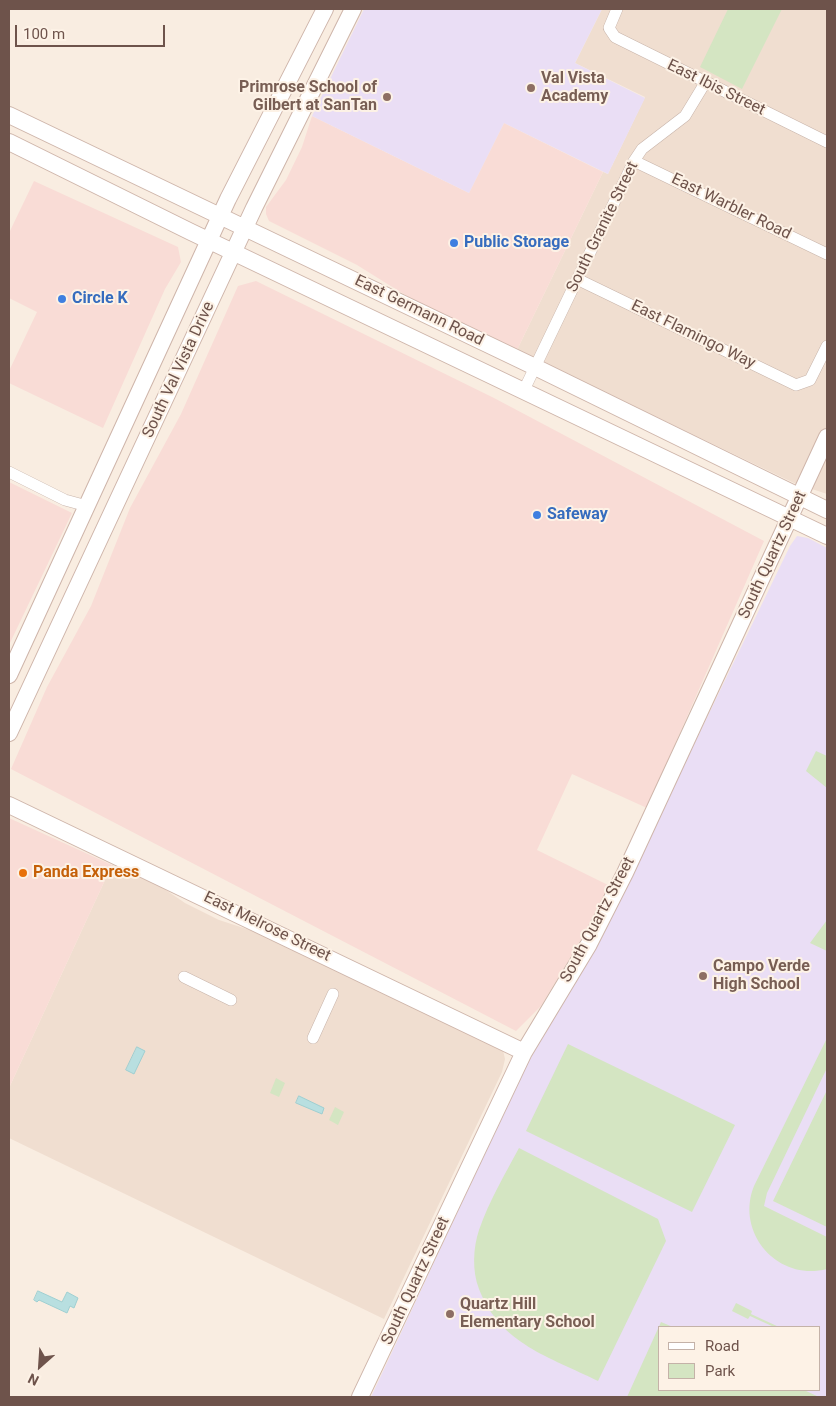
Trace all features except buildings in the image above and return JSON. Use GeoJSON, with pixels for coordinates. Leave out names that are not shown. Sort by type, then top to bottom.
{"type":"FeatureCollection","features":[{"type":"Feature","properties":{"kind":"main road","name":"South Val Vista Drive"},"geometry":{"type":"LineString","coordinates":[[9,675],[220,216],[325,9]]}},
{"type":"Feature","properties":{"kind":"main road"},"geometry":{"type":"LineString","coordinates":[[334,9],[352,12]]}},
{"type":"Feature","properties":{"kind":"main road","name":"South Val Vista Drive"},"geometry":{"type":"LineString","coordinates":[[9,733],[245,228],[352,12]]}},
{"type":"Feature","properties":{"kind":"main road","name":"East Germann Road"},"geometry":{"type":"LineString","coordinates":[[9,115],[535,367],[827,510]]}},
{"type":"Feature","properties":{"kind":"main road","name":"East Germann Road"},"geometry":{"type":"LineString","coordinates":[[9,142],[790,520],[827,536]]}},
{"type":"Feature","properties":{"kind":"main road","name":"South Quartz Street"},"geometry":{"type":"LineString","coordinates":[[360,1397],[524,1052],[604,915],[790,520],[827,437]]}},
{"type":"Feature","properties":{"kind":"main road"},"geometry":{"type":"LineString","coordinates":[[87,506],[110,517]]}},
{"type":"Feature","properties":{"kind":"main road","name":"East Melrose Street"},"geometry":{"type":"LineString","coordinates":[[9,804],[524,1052]]}},
{"type":"Feature","properties":{"kind":"street","name":"East Ibis Street"},"geometry":{"type":"LineString","coordinates":[[617,9],[609,28],[615,37],[827,142]]}},
{"type":"Feature","properties":{"kind":"street","name":"South Granite Street"},"geometry":{"type":"LineString","coordinates":[[524,390],[634,161],[642,149],[685,116],[705,83]]}},
{"type":"Feature","properties":{"kind":"street","name":"East Warbler Road"},"geometry":{"type":"LineString","coordinates":[[634,161],[827,254]]}},
{"type":"Feature","properties":{"kind":"street","name":"East Flamingo Way"},"geometry":{"type":"LineString","coordinates":[[577,279],[796,385],[810,380],[827,346]]}},
{"type":"Feature","properties":{"kind":"street"},"geometry":{"type":"LineString","coordinates":[[9,472],[65,500],[87,506]]}},
{"type":"Feature","properties":{"kind":"street"},"geometry":{"type":"LineString","coordinates":[[184,977],[231,1000]]}},
{"type":"Feature","properties":{"kind":"street"},"geometry":{"type":"LineString","coordinates":[[313,1038],[333,994]]}},
{"type":"Feature","properties":{"kind":"shaded area","name":"Val Vista Academy"},"geometry":{"type":"Polygon","coordinates":[[[364,9],[602,9],[575,63],[645,98],[608,174],[504,123],[469,193],[312,116],[364,9]]]}},
{"type":"Feature","properties":{"kind":"shaded area"},"geometry":{"type":"Polygon","coordinates":[[[602,9],[827,9],[827,494],[794,483],[517,350],[603,172],[608,174],[645,97],[575,63],[602,9]]]}},
{"type":"Feature","properties":{"kind":"shaded area"},"geometry":{"type":"Polygon","coordinates":[[[312,116],[469,193],[504,123],[603,172],[517,350],[418,303],[357,265],[269,221],[266,207],[286,180],[302,147],[312,116]]]}},
{"type":"Feature","properties":{"kind":"shaded area"},"geometry":{"type":"Polygon","coordinates":[[[34,181],[178,247],[181,262],[165,289],[103,428],[9,383],[9,371],[37,312],[9,298],[9,233],[34,181]]]}},
{"type":"Feature","properties":{"kind":"shaded area"},"geometry":{"type":"Polygon","coordinates":[[[256,281],[494,398],[764,541],[647,808],[572,774],[537,850],[610,886],[597,913],[541,1006],[516,1031],[11,769],[47,687],[91,606],[130,508],[181,414],[238,286],[256,281]]]}},
{"type":"Feature","properties":{"kind":"shaded area"},"geometry":{"type":"Polygon","coordinates":[[[9,482],[72,513],[9,645],[9,482]]]}},
{"type":"Feature","properties":{"kind":"shaded area","name":"Campo Verde High School"},"geometry":{"type":"Polygon","coordinates":[[[797,536],[808,538],[827,548],[827,1397],[371,1397],[524,1070],[566,995],[591,957],[790,546],[797,536]]]}},
{"type":"Feature","properties":{"kind":"shaded area"},"geometry":{"type":"Polygon","coordinates":[[[9,818],[112,865],[9,1088],[9,818]]]}},
{"type":"Feature","properties":{"kind":"shaded area"},"geometry":{"type":"Polygon","coordinates":[[[112,865],[160,886],[185,903],[219,920],[253,931],[503,1050],[505,1059],[502,1072],[384,1319],[9,1138],[9,1088],[112,865]]]}},
{"type":"Feature","properties":{"kind":"green space"},"geometry":{"type":"Polygon","coordinates":[[[728,9],[782,9],[742,89],[700,67],[728,9]]]}},
{"type":"Feature","properties":{"kind":"green space"},"geometry":{"type":"Polygon","coordinates":[[[816,751],[827,756],[827,788],[806,771],[816,751]]]}},
{"type":"Feature","properties":{"kind":"green space"},"geometry":{"type":"Polygon","coordinates":[[[827,920],[827,951],[810,943],[827,920]]]}},
{"type":"Feature","properties":{"kind":"green space"},"geometry":{"type":"Polygon","coordinates":[[[827,1038],[827,1068],[767,1193],[764,1206],[827,1237],[827,1269],[809,1271],[792,1268],[777,1261],[765,1250],[756,1236],[751,1221],[750,1204],[754,1186],[827,1038]]]}},
{"type":"Feature","properties":{"kind":"green space"},"geometry":{"type":"Polygon","coordinates":[[[568,1044],[735,1125],[692,1212],[526,1131],[568,1044]]]}},
{"type":"Feature","properties":{"kind":"green space"},"geometry":{"type":"Polygon","coordinates":[[[276,1078],[285,1083],[279,1097],[270,1093],[276,1078]]]}},
{"type":"Feature","properties":{"kind":"green space"},"geometry":{"type":"Polygon","coordinates":[[[827,1090],[827,1227],[773,1201],[827,1090]]]}},
{"type":"Feature","properties":{"kind":"green space"},"geometry":{"type":"Polygon","coordinates":[[[335,1107],[344,1112],[338,1125],[329,1120],[335,1107]]]}},
{"type":"Feature","properties":{"kind":"green space"},"geometry":{"type":"Polygon","coordinates":[[[519,1148],[658,1219],[666,1241],[598,1381],[528,1347],[513,1336],[488,1308],[479,1289],[474,1267],[477,1237],[492,1198],[519,1148]]]}},
{"type":"Feature","properties":{"kind":"green space"},"geometry":{"type":"Polygon","coordinates":[[[736,1303],[752,1311],[751,1314],[777,1326],[772,1326],[750,1316],[748,1319],[732,1311],[736,1303]]]}},
{"type":"Feature","properties":{"kind":"green space"},"geometry":{"type":"Polygon","coordinates":[[[661,1322],[671,1326],[659,1326],[661,1322]]]}},
{"type":"Feature","properties":{"kind":"green space"},"geometry":{"type":"Polygon","coordinates":[[[658,1329],[658,1391],[806,1391],[819,1397],[627,1397],[658,1329]]]}},
{"type":"Feature","properties":{"kind":"water"},"geometry":{"type":"Polygon","coordinates":[[[137,1047],[145,1051],[134,1074],[126,1070],[137,1047]]]}},
{"type":"Feature","properties":{"kind":"water"},"geometry":{"type":"Polygon","coordinates":[[[299,1096],[324,1108],[322,1114],[296,1103],[299,1096]]]}},
{"type":"Feature","properties":{"kind":"water"},"geometry":{"type":"Polygon","coordinates":[[[38,1291],[62,1302],[67,1292],[78,1298],[74,1308],[70,1306],[67,1313],[39,1300],[37,1302],[34,1300],[38,1291]]]}},
{"type":"Feature","properties":{"kind":"place","name":"Val Vista Academy"},"geometry":{"type":"Point","coordinates":[531,88]}},
{"type":"Feature","properties":{"kind":"place","name":"Primrose School of Gilbert at SanTan"},"geometry":{"type":"Point","coordinates":[387,97]}},
{"type":"Feature","properties":{"kind":"place","name":"Public Storage"},"geometry":{"type":"Point","coordinates":[454,243]}},
{"type":"Feature","properties":{"kind":"place","name":"Circle K"},"geometry":{"type":"Point","coordinates":[62,299]}},
{"type":"Feature","properties":{"kind":"place","name":"Safeway"},"geometry":{"type":"Point","coordinates":[537,515]}},
{"type":"Feature","properties":{"kind":"place","name":"Panda Express"},"geometry":{"type":"Point","coordinates":[23,873]}},
{"type":"Feature","properties":{"kind":"place","name":"Campo Verde High School"},"geometry":{"type":"Point","coordinates":[703,976]}},
{"type":"Feature","properties":{"kind":"place","name":"Quartz Hill Elementary School"},"geometry":{"type":"Point","coordinates":[450,1314]}}]}
